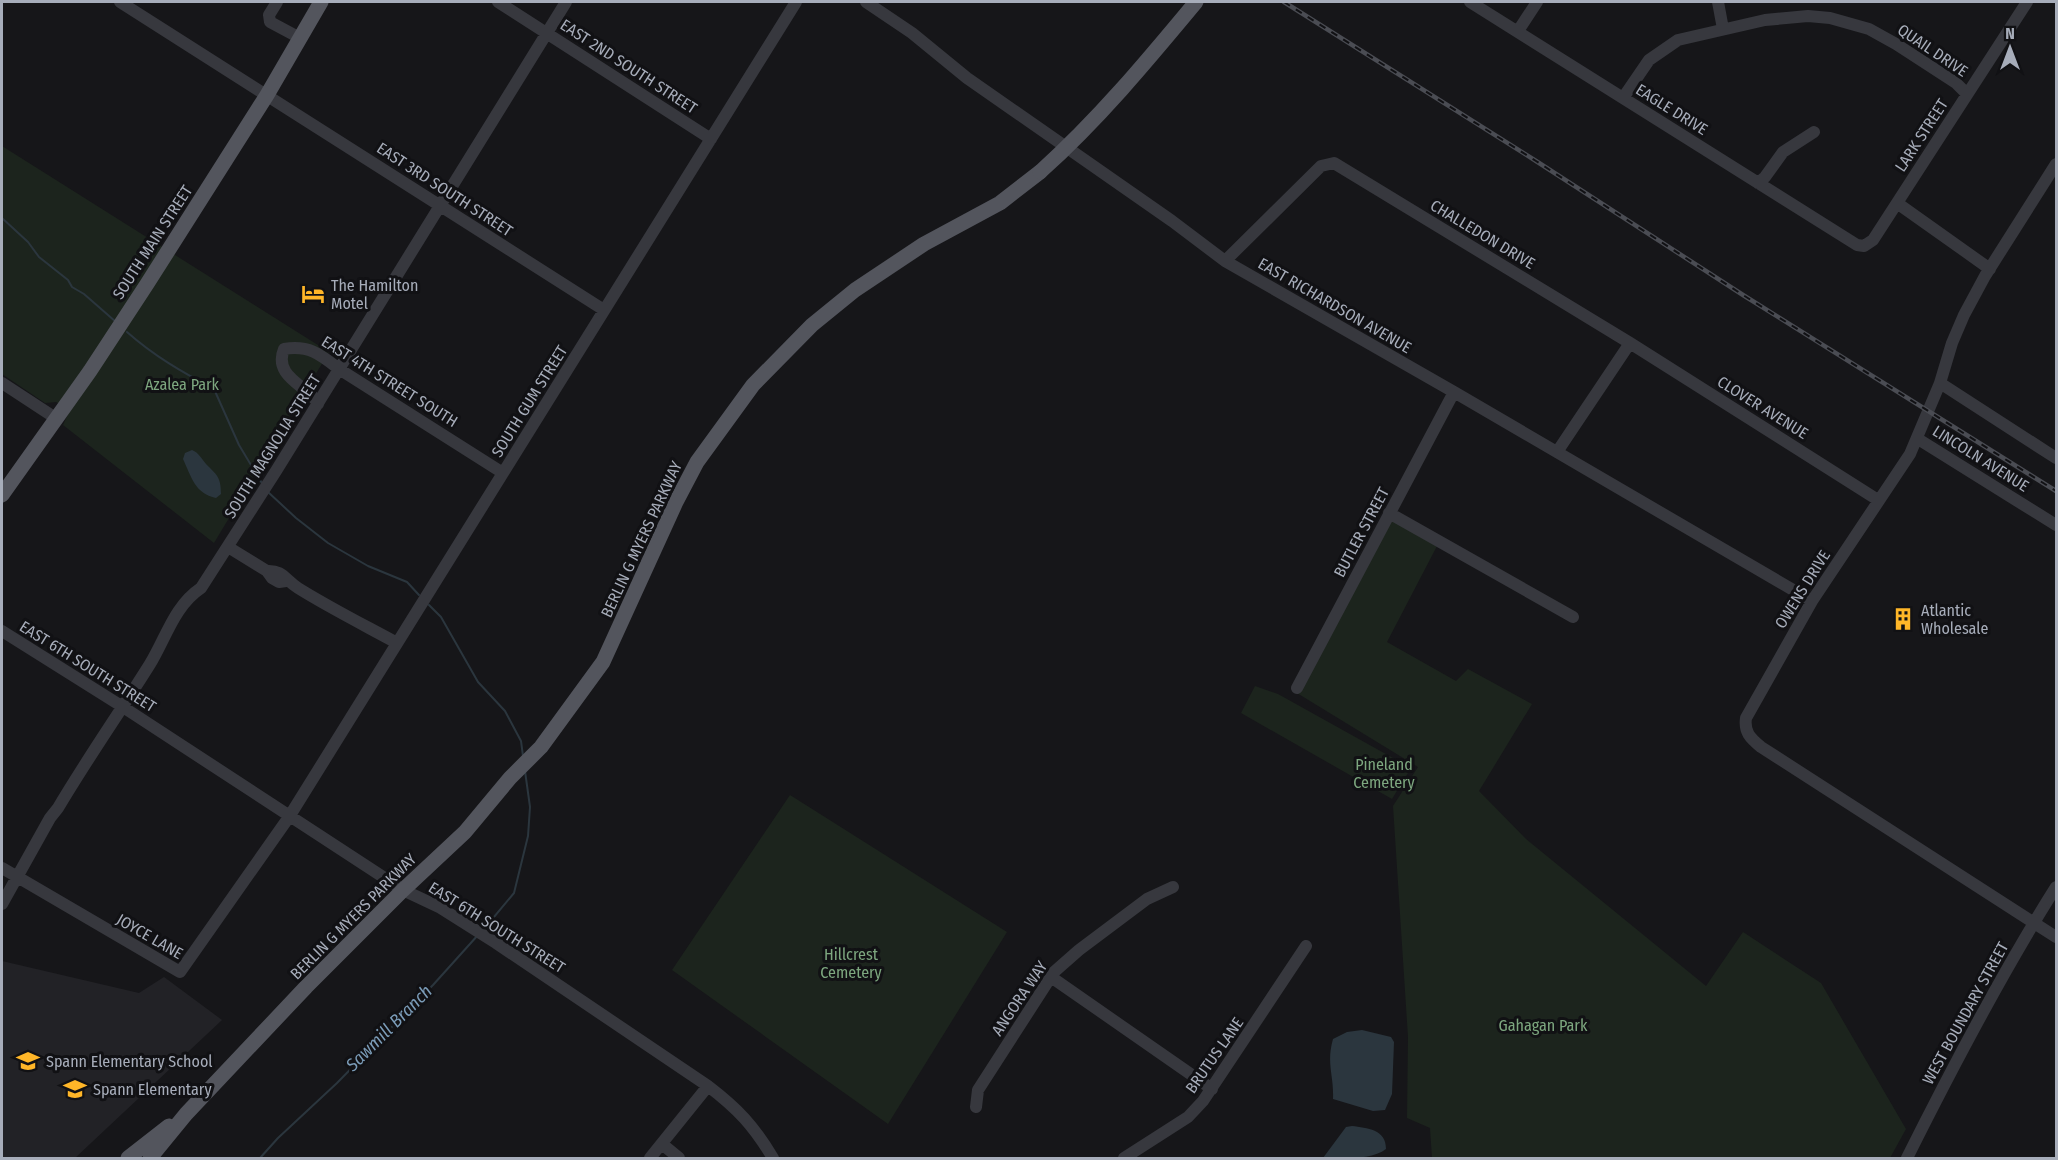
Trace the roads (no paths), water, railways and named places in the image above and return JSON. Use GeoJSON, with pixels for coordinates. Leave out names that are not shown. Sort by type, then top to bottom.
{"type":"FeatureCollection","features":[{"type":"Feature","properties":{"kind":"main road","name":"SOUTH MAIN STREET"},"geometry":{"type":"LineString","coordinates":[[2,495],[57,419],[147,284],[267,95],[321,2]]}},
{"type":"Feature","properties":{"kind":"main road","name":"BERLIN G MYERS PARKWAY"},"geometry":{"type":"LineString","coordinates":[[150,1158],[186,1114],[306,987],[465,832],[510,778],[541,747],[603,662],[675,502],[697,462],[753,385],[812,325],[855,290],[924,244],[1000,203],[1040,172],[1076,140],[1111,102],[1196,2]]}},
{"type":"Feature","properties":{"kind":"main road","name":"BERLIN G MYERS PARKWAY"},"geometry":{"type":"LineString","coordinates":[[128,1158],[186,1114]]}},
{"type":"Feature","properties":{"kind":"street","name":"EAST 3RD SOUTH STREET"},"geometry":{"type":"LineString","coordinates":[[120,2],[604,310]]}},
{"type":"Feature","properties":{"kind":"street"},"geometry":{"type":"LineString","coordinates":[[277,2],[269,15],[270,22],[300,38]]}},
{"type":"Feature","properties":{"kind":"street","name":"EAST 2ND SOUTH STREET"},"geometry":{"type":"LineString","coordinates":[[498,2],[711,139]]}},
{"type":"Feature","properties":{"kind":"street","name":"SOUTH MAGNOLIA STREET"},"geometry":{"type":"LineString","coordinates":[[2,904],[15,877],[50,818],[153,660],[175,617],[190,596],[201,588],[228,547],[566,2]]}},
{"type":"Feature","properties":{"kind":"street","name":"SOUTH GUM STREET"},"geometry":{"type":"LineString","coordinates":[[289,817],[796,2]]}},
{"type":"Feature","properties":{"kind":"street","name":"EAST RICHARDSON AVENUE"},"geometry":{"type":"LineString","coordinates":[[867,2],[912,33],[967,78],[1172,221],[1225,261],[1812,601]]}},
{"type":"Feature","properties":{"kind":"street","name":"EAGLE DRIVE"},"geometry":{"type":"LineString","coordinates":[[1470,2],[1857,244]]}},
{"type":"Feature","properties":{"kind":"street"},"geometry":{"type":"LineString","coordinates":[[1518,31],[1537,2]]}},
{"type":"Feature","properties":{"kind":"street"},"geometry":{"type":"LineString","coordinates":[[1718,2],[1723,30]]}},
{"type":"Feature","properties":{"kind":"street","name":"LARK STREET"},"geometry":{"type":"LineString","coordinates":[[1857,244],[1864,246],[1874,240],[2026,2]]}},
{"type":"Feature","properties":{"kind":"street","name":"QUAIL DRIVE"},"geometry":{"type":"LineString","coordinates":[[1623,98],[1643,67],[1657,53],[1688,36],[1787,17],[1808,16],[1860,25],[1896,44],[1956,83],[1967,94]]}},
{"type":"Feature","properties":{"kind":"street"},"geometry":{"type":"LineString","coordinates":[[1758,183],[1766,177],[1783,152],[1814,132]]}},
{"type":"Feature","properties":{"kind":"street","name":"CHALLEDON DRIVE"},"geometry":{"type":"LineString","coordinates":[[1225,261],[1320,165],[1334,163],[1630,343]]}},
{"type":"Feature","properties":{"kind":"street","name":"OWENS DRIVE"},"geometry":{"type":"LineString","coordinates":[[2056,164],[1964,315],[1952,343],[1940,383],[1911,454],[1812,601],[1746,718],[1745,729],[1750,738],[1761,747],[2056,936]]}},
{"type":"Feature","properties":{"kind":"street"},"geometry":{"type":"LineString","coordinates":[[1897,203],[1990,269]]}},
{"type":"Feature","properties":{"kind":"street"},"geometry":{"type":"LineString","coordinates":[[1557,452],[1630,343]]}},
{"type":"Feature","properties":{"kind":"street","name":"CLOVER AVENUE"},"geometry":{"type":"LineString","coordinates":[[1630,343],[1878,500]]}},
{"type":"Feature","properties":{"kind":"street","name":"EAST 4TH STREET SOUTH"},"geometry":{"type":"LineString","coordinates":[[318,404],[315,398],[293,381],[284,368],[282,362],[284,349],[316,351],[339,369],[503,473]]}},
{"type":"Feature","properties":{"kind":"street"},"geometry":{"type":"LineString","coordinates":[[2,383],[57,419]]}},
{"type":"Feature","properties":{"kind":"street"},"geometry":{"type":"LineString","coordinates":[[1940,383],[2056,458]]}},
{"type":"Feature","properties":{"kind":"street","name":"BUTLER STREET"},"geometry":{"type":"LineString","coordinates":[[1297,688],[1454,392]]}},
{"type":"Feature","properties":{"kind":"street","name":"LINCOLN AVENUE"},"geometry":{"type":"LineString","coordinates":[[1918,439],[2056,525]]}},
{"type":"Feature","properties":{"kind":"street"},"geometry":{"type":"LineString","coordinates":[[1911,454],[1929,452],[1944,454]]}},
{"type":"Feature","properties":{"kind":"street"},"geometry":{"type":"LineString","coordinates":[[1389,513],[1573,617]]}},
{"type":"Feature","properties":{"kind":"street"},"geometry":{"type":"LineString","coordinates":[[228,547],[267,571],[276,570],[286,581],[317,600],[397,643]]}},
{"type":"Feature","properties":{"kind":"street","name":"EAST 6TH SOUTH STREET"},"geometry":{"type":"LineString","coordinates":[[2,632],[123,707],[403,890],[439,907],[496,943],[708,1086],[735,1107],[759,1135],[772,1158]]}},
{"type":"Feature","properties":{"kind":"street","name":"JOYCE LANE"},"geometry":{"type":"LineString","coordinates":[[2,868],[180,972],[289,817]]}},
{"type":"Feature","properties":{"kind":"street","name":"ANGORA WAY"},"geometry":{"type":"LineString","coordinates":[[976,1107],[978,1090],[1051,977],[1079,950],[1147,899],[1173,887]]}},
{"type":"Feature","properties":{"kind":"street","name":"WEST BOUNDARY STREET"},"geometry":{"type":"LineString","coordinates":[[1907,1158],[1948,1075],[2056,887]]}},
{"type":"Feature","properties":{"kind":"street","name":"BRUTUS LANE"},"geometry":{"type":"LineString","coordinates":[[1124,1158],[1188,1117],[1203,1101],[1306,946]]}},
{"type":"Feature","properties":{"kind":"street"},"geometry":{"type":"LineString","coordinates":[[1051,977],[1212,1089]]}},
{"type":"Feature","properties":{"kind":"street"},"geometry":{"type":"LineString","coordinates":[[650,1158],[708,1086]]}},
{"type":"Feature","properties":{"kind":"street"},"geometry":{"type":"LineString","coordinates":[[662,1144],[679,1158]]}},
{"type":"Feature","properties":{"kind":"waterway"},"geometry":{"type":"LineString","coordinates":[[2,218],[28,242],[39,257],[116,322]]}},
{"type":"Feature","properties":{"kind":"waterway"},"geometry":{"type":"LineString","coordinates":[[127,332],[147,349],[214,389],[239,445],[263,485]]}},
{"type":"Feature","properties":{"kind":"waterway"},"geometry":{"type":"LineString","coordinates":[[268,492],[328,543],[368,566],[407,582],[419,595]]}},
{"type":"Feature","properties":{"kind":"waterway"},"geometry":{"type":"LineString","coordinates":[[429,605],[441,617],[478,682],[505,711],[521,741],[523,756]]}},
{"type":"Feature","properties":{"kind":"waterway"},"geometry":{"type":"LineString","coordinates":[[484,929],[514,893],[528,836],[530,807],[525,771]]}},
{"type":"Feature","properties":{"kind":"waterway","name":"Sawmill Branch"},"geometry":{"type":"LineString","coordinates":[[260,1158],[433,985],[478,935]]}},
{"type":"Feature","properties":{"kind":"railway"},"geometry":{"type":"LineString","coordinates":[[1284,2],[1743,295],[2056,491]]}},
{"type":"Feature","properties":{"kind":"place","name":"The Hamilton Motel"},"geometry":{"type":"Point","coordinates":[313,294]}},
{"type":"Feature","properties":{"kind":"place","name":"Atlantic Wholesale"},"geometry":{"type":"Point","coordinates":[1903,619]}},
{"type":"Feature","properties":{"kind":"place","name":"Spann Elementary School"},"geometry":{"type":"Point","coordinates":[28,1061]}},
{"type":"Feature","properties":{"kind":"place","name":"Spann Elementary"},"geometry":{"type":"Point","coordinates":[75,1089]}},
{"type":"Feature","properties":{"kind":"park label","name":"Azalea Park"},"geometry":{"type":"Point","coordinates":[182,384]}},
{"type":"Feature","properties":{"kind":"park label","name":"Pineland Cemetery"},"geometry":{"type":"Point","coordinates":[1384,773]}},
{"type":"Feature","properties":{"kind":"park label","name":"Hillcrest Cemetery"},"geometry":{"type":"Point","coordinates":[851,963]}},
{"type":"Feature","properties":{"kind":"park label","name":"Gahagan Park"},"geometry":{"type":"Point","coordinates":[1543,1025]}}]}
